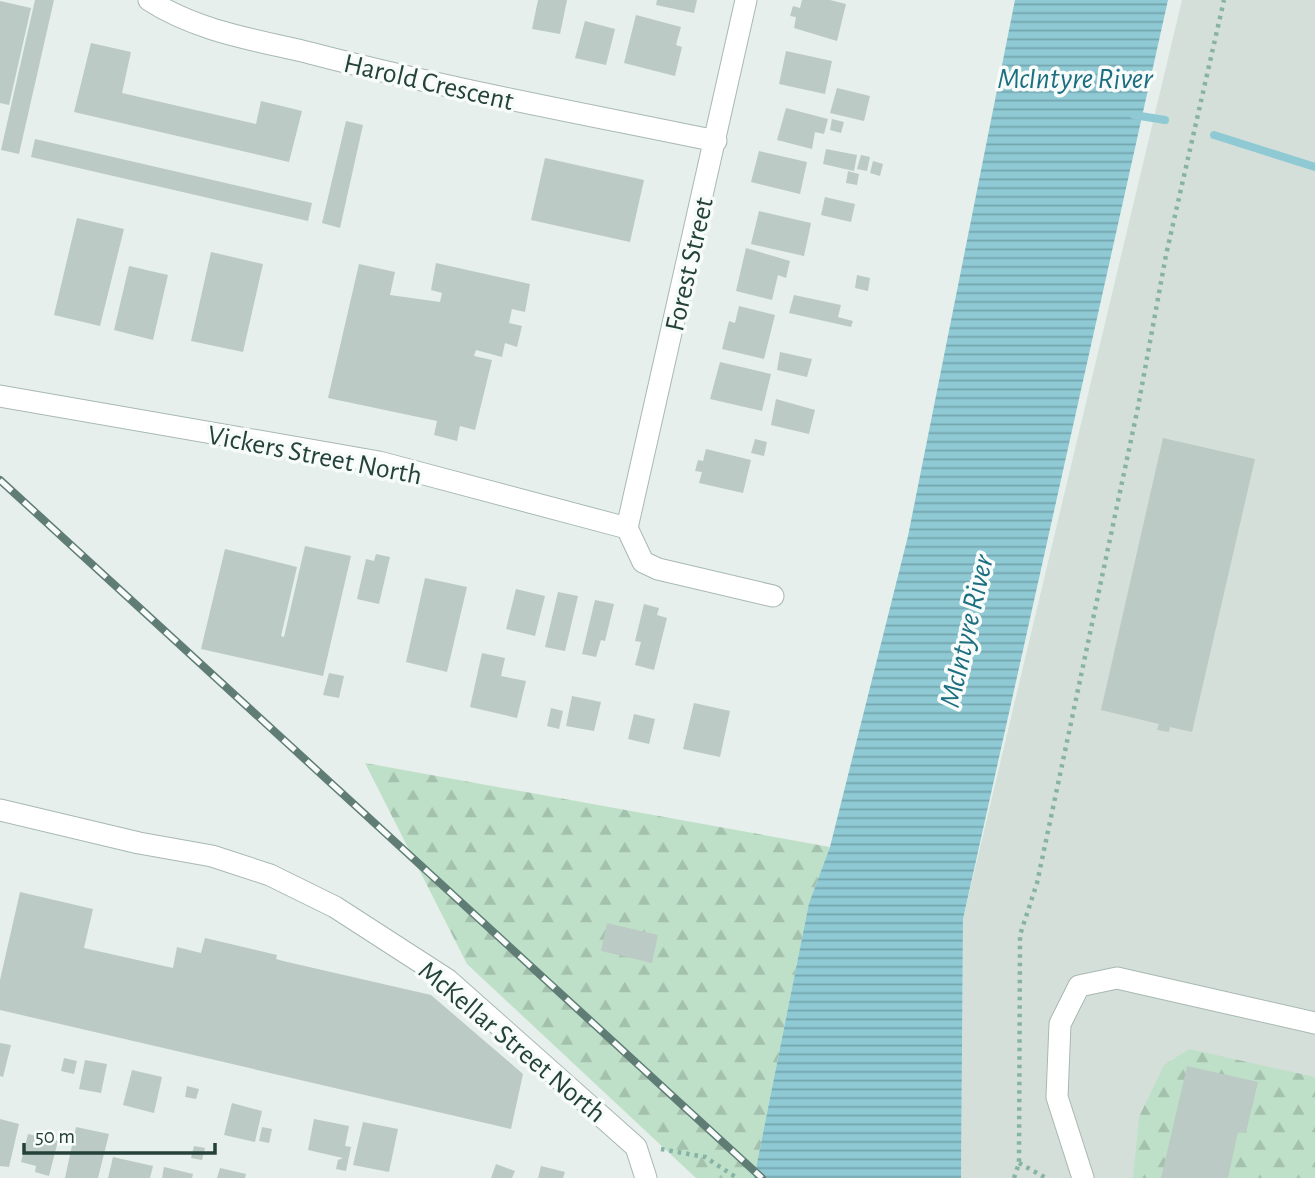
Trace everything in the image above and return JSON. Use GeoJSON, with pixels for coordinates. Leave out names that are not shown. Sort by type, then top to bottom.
{"type":"FeatureCollection","features":[{"type":"Feature","properties":{"kind":"street","name":"Harold Crescent"},"geometry":{"type":"LineString","coordinates":[[149,0],[201,26],[403,77],[716,141]]}},
{"type":"Feature","properties":{"kind":"street","name":"Forest Street"},"geometry":{"type":"LineString","coordinates":[[627,528],[746,0]]}},
{"type":"Feature","properties":{"kind":"street","name":"Vickers Street North"},"geometry":{"type":"LineString","coordinates":[[0,396],[379,463],[627,528]]}},
{"type":"Feature","properties":{"kind":"street"},"geometry":{"type":"LineString","coordinates":[[627,528],[643,562],[658,569],[773,596]]}},
{"type":"Feature","properties":{"kind":"street","name":"McKellar Street North"},"geometry":{"type":"LineString","coordinates":[[0,810],[139,843],[212,856],[259,871],[335,907],[448,980],[636,1147],[646,1178]]}},
{"type":"Feature","properties":{"kind":"street"},"geometry":{"type":"LineString","coordinates":[[1083,1178],[1057,1097],[1060,1024],[1079,986],[1117,978],[1315,1023]]}},
{"type":"Feature","properties":{"kind":"path"},"geometry":{"type":"LineString","coordinates":[[1014,1178],[1019,1163],[1020,936],[1040,871],[1138,407],[1166,255],[1224,0]]}},
{"type":"Feature","properties":{"kind":"path"},"geometry":{"type":"LineString","coordinates":[[638,1155],[660,1149],[705,1157],[737,1178]]}},
{"type":"Feature","properties":{"kind":"path"},"geometry":{"type":"LineString","coordinates":[[1019,1163],[1046,1178]]}},
{"type":"Feature","properties":{"kind":"shaded area"},"geometry":{"type":"Polygon","coordinates":[[[1182,0],[1315,0],[1315,1178],[961,1178],[963,919],[1182,0]]]}},
{"type":"Feature","properties":{"kind":"green space"},"geometry":{"type":"Polygon","coordinates":[[[365,763],[830,847],[809,903],[754,1178],[696,1178],[467,964],[365,763]]]}},
{"type":"Feature","properties":{"kind":"green space"},"geometry":{"type":"Polygon","coordinates":[[[1189,1049],[1315,1077],[1315,1178],[1133,1178],[1139,1117],[1164,1065],[1189,1049]]]}},
{"type":"Feature","properties":{"kind":"water","name":"McIntyre River"},"geometry":{"type":"Polygon","coordinates":[[[1015,0],[1168,0],[963,919],[961,1178],[754,1178],[809,903],[830,847],[908,536],[1015,0]]]}},
{"type":"Feature","properties":{"kind":"building"},"geometry":{"type":"Polygon","coordinates":[[[35,0],[54,0],[19,154],[1,150],[35,0]]]}},
{"type":"Feature","properties":{"kind":"building"},"geometry":{"type":"Polygon","coordinates":[[[538,0],[567,0],[560,34],[532,29],[538,0]]]}},
{"type":"Feature","properties":{"kind":"building"},"geometry":{"type":"Polygon","coordinates":[[[657,0],[697,0],[694,13],[656,5],[657,0]]]}},
{"type":"Feature","properties":{"kind":"building"},"geometry":{"type":"Polygon","coordinates":[[[802,0],[830,0],[846,4],[837,41],[794,28],[796,17],[790,16],[793,6],[800,8],[802,0]]]}},
{"type":"Feature","properties":{"kind":"building"},"geometry":{"type":"Polygon","coordinates":[[[0,1],[31,8],[9,105],[0,103],[0,1]]]}},
{"type":"Feature","properties":{"kind":"building"},"geometry":{"type":"Polygon","coordinates":[[[636,15],[681,27],[676,45],[682,47],[675,76],[624,63],[636,15]]]}},
{"type":"Feature","properties":{"kind":"building"},"geometry":{"type":"Polygon","coordinates":[[[585,21],[615,29],[606,65],[575,58],[585,21]]]}},
{"type":"Feature","properties":{"kind":"building"},"geometry":{"type":"Polygon","coordinates":[[[91,43],[131,52],[122,93],[256,124],[261,101],[302,111],[289,162],[74,112],[91,43]]]}},
{"type":"Feature","properties":{"kind":"building"},"geometry":{"type":"Polygon","coordinates":[[[786,51],[832,61],[825,94],[779,84],[786,51]]]}},
{"type":"Feature","properties":{"kind":"building"},"geometry":{"type":"Polygon","coordinates":[[[837,88],[870,96],[864,121],[830,113],[837,88]]]}},
{"type":"Feature","properties":{"kind":"building"},"geometry":{"type":"Polygon","coordinates":[[[786,108],[828,119],[824,134],[815,132],[812,149],[777,140],[786,108]]]}},
{"type":"Feature","properties":{"kind":"building"},"geometry":{"type":"Polygon","coordinates":[[[832,119],[844,122],[841,133],[830,130],[832,119]]]}},
{"type":"Feature","properties":{"kind":"building"},"geometry":{"type":"Polygon","coordinates":[[[346,121],[363,125],[340,228],[322,223],[346,121]]]}},
{"type":"Feature","properties":{"kind":"building"},"geometry":{"type":"Polygon","coordinates":[[[35,139],[312,203],[308,221],[31,157],[35,139]]]}},
{"type":"Feature","properties":{"kind":"building"},"geometry":{"type":"Polygon","coordinates":[[[826,149],[857,155],[854,171],[823,164],[826,149]]]}},
{"type":"Feature","properties":{"kind":"building"},"geometry":{"type":"Polygon","coordinates":[[[759,151],[807,162],[800,194],[751,182],[759,151]]]}},
{"type":"Feature","properties":{"kind":"building"},"geometry":{"type":"Polygon","coordinates":[[[861,155],[870,157],[867,171],[857,169],[861,155]]]}},
{"type":"Feature","properties":{"kind":"building"},"geometry":{"type":"Polygon","coordinates":[[[545,158],[644,180],[630,242],[531,220],[545,158]]]}},
{"type":"Feature","properties":{"kind":"building"},"geometry":{"type":"Polygon","coordinates":[[[873,161],[883,164],[880,176],[870,173],[873,161]]]}},
{"type":"Feature","properties":{"kind":"building"},"geometry":{"type":"Polygon","coordinates":[[[848,171],[859,174],[857,185],[846,183],[848,171]]]}},
{"type":"Feature","properties":{"kind":"building"},"geometry":{"type":"Polygon","coordinates":[[[825,197],[855,204],[851,222],[821,215],[825,197]]]}},
{"type":"Feature","properties":{"kind":"building"},"geometry":{"type":"Polygon","coordinates":[[[759,211],[811,223],[804,256],[751,244],[759,211]]]}},
{"type":"Feature","properties":{"kind":"building"},"geometry":{"type":"Polygon","coordinates":[[[77,218],[124,229],[100,326],[54,315],[77,218]]]}},
{"type":"Feature","properties":{"kind":"building"},"geometry":{"type":"Polygon","coordinates":[[[746,248],[790,261],[786,278],[778,275],[772,300],[736,291],[746,248]]]}},
{"type":"Feature","properties":{"kind":"building"},"geometry":{"type":"Polygon","coordinates":[[[211,252],[263,264],[243,352],[191,341],[211,252]]]}},
{"type":"Feature","properties":{"kind":"building"},"geometry":{"type":"Polygon","coordinates":[[[436,263],[530,284],[525,312],[512,309],[509,323],[522,326],[517,347],[505,343],[502,357],[476,350],[474,356],[492,360],[475,430],[460,426],[457,441],[434,435],[437,421],[328,398],[359,264],[395,272],[390,295],[440,302],[442,293],[431,290],[436,263]]]}},
{"type":"Feature","properties":{"kind":"building"},"geometry":{"type":"Polygon","coordinates":[[[129,266],[168,275],[153,340],[114,330],[129,266]]]}},
{"type":"Feature","properties":{"kind":"building"},"geometry":{"type":"Polygon","coordinates":[[[857,275],[870,278],[868,291],[855,288],[857,275]]]}},
{"type":"Feature","properties":{"kind":"building"},"geometry":{"type":"Polygon","coordinates":[[[794,295],[841,305],[838,317],[853,321],[851,327],[789,313],[794,295]]]}},
{"type":"Feature","properties":{"kind":"building"},"geometry":{"type":"Polygon","coordinates":[[[739,306],[775,315],[764,359],[722,349],[729,321],[735,323],[739,306]]]}},
{"type":"Feature","properties":{"kind":"building"},"geometry":{"type":"Polygon","coordinates":[[[780,352],[812,359],[807,377],[777,370],[780,352]]]}},
{"type":"Feature","properties":{"kind":"building"},"geometry":{"type":"Polygon","coordinates":[[[720,362],[771,374],[762,411],[710,399],[720,362]]]}},
{"type":"Feature","properties":{"kind":"building"},"geometry":{"type":"Polygon","coordinates":[[[776,399],[815,410],[809,434],[771,425],[776,399]]]}},
{"type":"Feature","properties":{"kind":"building"},"geometry":{"type":"Polygon","coordinates":[[[1163,438],[1255,459],[1192,732],[1170,727],[1169,732],[1157,730],[1159,724],[1101,710],[1163,438]]]}},
{"type":"Feature","properties":{"kind":"building"},"geometry":{"type":"Polygon","coordinates":[[[755,439],[767,442],[764,456],[751,453],[755,439]]]}},
{"type":"Feature","properties":{"kind":"building"},"geometry":{"type":"Polygon","coordinates":[[[706,449],[751,460],[743,493],[699,483],[702,472],[695,471],[698,460],[703,461],[706,449]]]}},
{"type":"Feature","properties":{"kind":"building"},"geometry":{"type":"Polygon","coordinates":[[[305,546],[351,556],[323,676],[201,649],[225,549],[297,567],[281,636],[284,637],[305,546]]]}},
{"type":"Feature","properties":{"kind":"building"},"geometry":{"type":"Polygon","coordinates":[[[376,554],[390,557],[379,604],[357,599],[366,559],[374,561],[376,554]]]}},
{"type":"Feature","properties":{"kind":"building"},"geometry":{"type":"Polygon","coordinates":[[[425,578],[467,587],[447,672],[406,662],[425,578]]]}},
{"type":"Feature","properties":{"kind":"building"},"geometry":{"type":"Polygon","coordinates":[[[516,589],[545,596],[535,636],[506,629],[516,589]]]}},
{"type":"Feature","properties":{"kind":"building"},"geometry":{"type":"Polygon","coordinates":[[[558,592],[578,596],[565,651],[545,647],[558,592]]]}},
{"type":"Feature","properties":{"kind":"building"},"geometry":{"type":"Polygon","coordinates":[[[595,600],[614,604],[605,641],[601,640],[596,657],[582,654],[595,600]]]}},
{"type":"Feature","properties":{"kind":"building"},"geometry":{"type":"Polygon","coordinates":[[[644,604],[659,608],[657,615],[667,618],[654,670],[635,665],[641,642],[635,641],[644,604]]]}},
{"type":"Feature","properties":{"kind":"building"},"geometry":{"type":"Polygon","coordinates":[[[482,653],[505,658],[501,676],[526,681],[517,718],[470,707],[482,653]]]}},
{"type":"Feature","properties":{"kind":"building"},"geometry":{"type":"Polygon","coordinates":[[[329,673],[344,676],[339,698],[323,695],[329,673]]]}},
{"type":"Feature","properties":{"kind":"building"},"geometry":{"type":"Polygon","coordinates":[[[572,696],[601,702],[594,731],[566,726],[572,696]]]}},
{"type":"Feature","properties":{"kind":"building"},"geometry":{"type":"Polygon","coordinates":[[[694,703],[730,711],[720,757],[683,749],[694,703]]]}},
{"type":"Feature","properties":{"kind":"building"},"geometry":{"type":"Polygon","coordinates":[[[551,708],[563,711],[559,729],[547,726],[551,708]]]}},
{"type":"Feature","properties":{"kind":"building"},"geometry":{"type":"Polygon","coordinates":[[[634,714],[655,719],[649,744],[628,739],[634,714]]]}},
{"type":"Feature","properties":{"kind":"building"},"geometry":{"type":"Polygon","coordinates":[[[20,892],[93,909],[84,948],[173,968],[177,947],[201,953],[205,938],[277,955],[276,959],[283,961],[431,995],[523,1074],[511,1129],[0,1010],[0,980],[20,892]]]}},
{"type":"Feature","properties":{"kind":"building"},"geometry":{"type":"Polygon","coordinates":[[[607,923],[658,935],[652,963],[601,951],[607,923]]]}},
{"type":"Feature","properties":{"kind":"building"},"geometry":{"type":"Polygon","coordinates":[[[0,1043],[11,1045],[3,1077],[0,1076],[0,1043]]]}},
{"type":"Feature","properties":{"kind":"building"},"geometry":{"type":"Polygon","coordinates":[[[64,1058],[77,1061],[74,1074],[61,1071],[64,1058]]]}},
{"type":"Feature","properties":{"kind":"building"},"geometry":{"type":"Polygon","coordinates":[[[85,1060],[107,1064],[101,1093],[79,1089],[85,1060]]]}},
{"type":"Feature","properties":{"kind":"building"},"geometry":{"type":"Polygon","coordinates":[[[1187,1066],[1258,1082],[1246,1133],[1238,1132],[1228,1178],[1161,1178],[1187,1066]]]}},
{"type":"Feature","properties":{"kind":"building"},"geometry":{"type":"Polygon","coordinates":[[[132,1070],[162,1077],[154,1113],[123,1105],[132,1070]]]}},
{"type":"Feature","properties":{"kind":"building"},"geometry":{"type":"Polygon","coordinates":[[[187,1086],[199,1089],[196,1099],[185,1097],[187,1086]]]}},
{"type":"Feature","properties":{"kind":"building"},"geometry":{"type":"Polygon","coordinates":[[[232,1103],[262,1111],[255,1142],[224,1135],[232,1103]]]}},
{"type":"Feature","properties":{"kind":"building"},"geometry":{"type":"Polygon","coordinates":[[[0,1119],[19,1124],[9,1167],[0,1166],[0,1119]]]}},
{"type":"Feature","properties":{"kind":"building"},"geometry":{"type":"Polygon","coordinates":[[[314,1119],[349,1126],[345,1146],[351,1147],[346,1171],[336,1169],[338,1160],[343,1158],[308,1150],[314,1119]]]}},
{"type":"Feature","properties":{"kind":"building"},"geometry":{"type":"Polygon","coordinates":[[[363,1122],[398,1129],[389,1172],[353,1165],[363,1122]]]}},
{"type":"Feature","properties":{"kind":"building"},"geometry":{"type":"Polygon","coordinates":[[[76,1127],[109,1134],[98,1178],[65,1178],[76,1127]]]}},
{"type":"Feature","properties":{"kind":"building"},"geometry":{"type":"Polygon","coordinates":[[[262,1127],[272,1129],[269,1143],[259,1141],[262,1127]]]}},
{"type":"Feature","properties":{"kind":"building"},"geometry":{"type":"Polygon","coordinates":[[[28,1134],[58,1141],[49,1176],[35,1172],[36,1166],[21,1162],[28,1134]]]}},
{"type":"Feature","properties":{"kind":"building"},"geometry":{"type":"Polygon","coordinates":[[[194,1146],[205,1148],[202,1160],[191,1158],[194,1146]]]}},
{"type":"Feature","properties":{"kind":"building"},"geometry":{"type":"Polygon","coordinates":[[[113,1157],[153,1166],[150,1178],[108,1178],[113,1157]]]}},
{"type":"Feature","properties":{"kind":"building"},"geometry":{"type":"Polygon","coordinates":[[[496,1164],[515,1171],[512,1178],[491,1178],[496,1164]]]}},
{"type":"Feature","properties":{"kind":"building"},"geometry":{"type":"Polygon","coordinates":[[[541,1166],[565,1172],[563,1178],[538,1178],[541,1166]]]}},
{"type":"Feature","properties":{"kind":"building"},"geometry":{"type":"Polygon","coordinates":[[[164,1167],[193,1174],[192,1178],[162,1178],[164,1167]]]}},
{"type":"Feature","properties":{"kind":"building"},"geometry":{"type":"Polygon","coordinates":[[[220,1168],[246,1174],[245,1178],[217,1178],[220,1168]]]}},
{"type":"Feature","properties":{"kind":"waterway"},"geometry":{"type":"LineString","coordinates":[[1134,115],[1165,120]]}},
{"type":"Feature","properties":{"kind":"waterway"},"geometry":{"type":"LineString","coordinates":[[1214,135],[1315,167]]}},
{"type":"Feature","properties":{"kind":"railway"},"geometry":{"type":"LineString","coordinates":[[0,480],[762,1178]]}}]}
